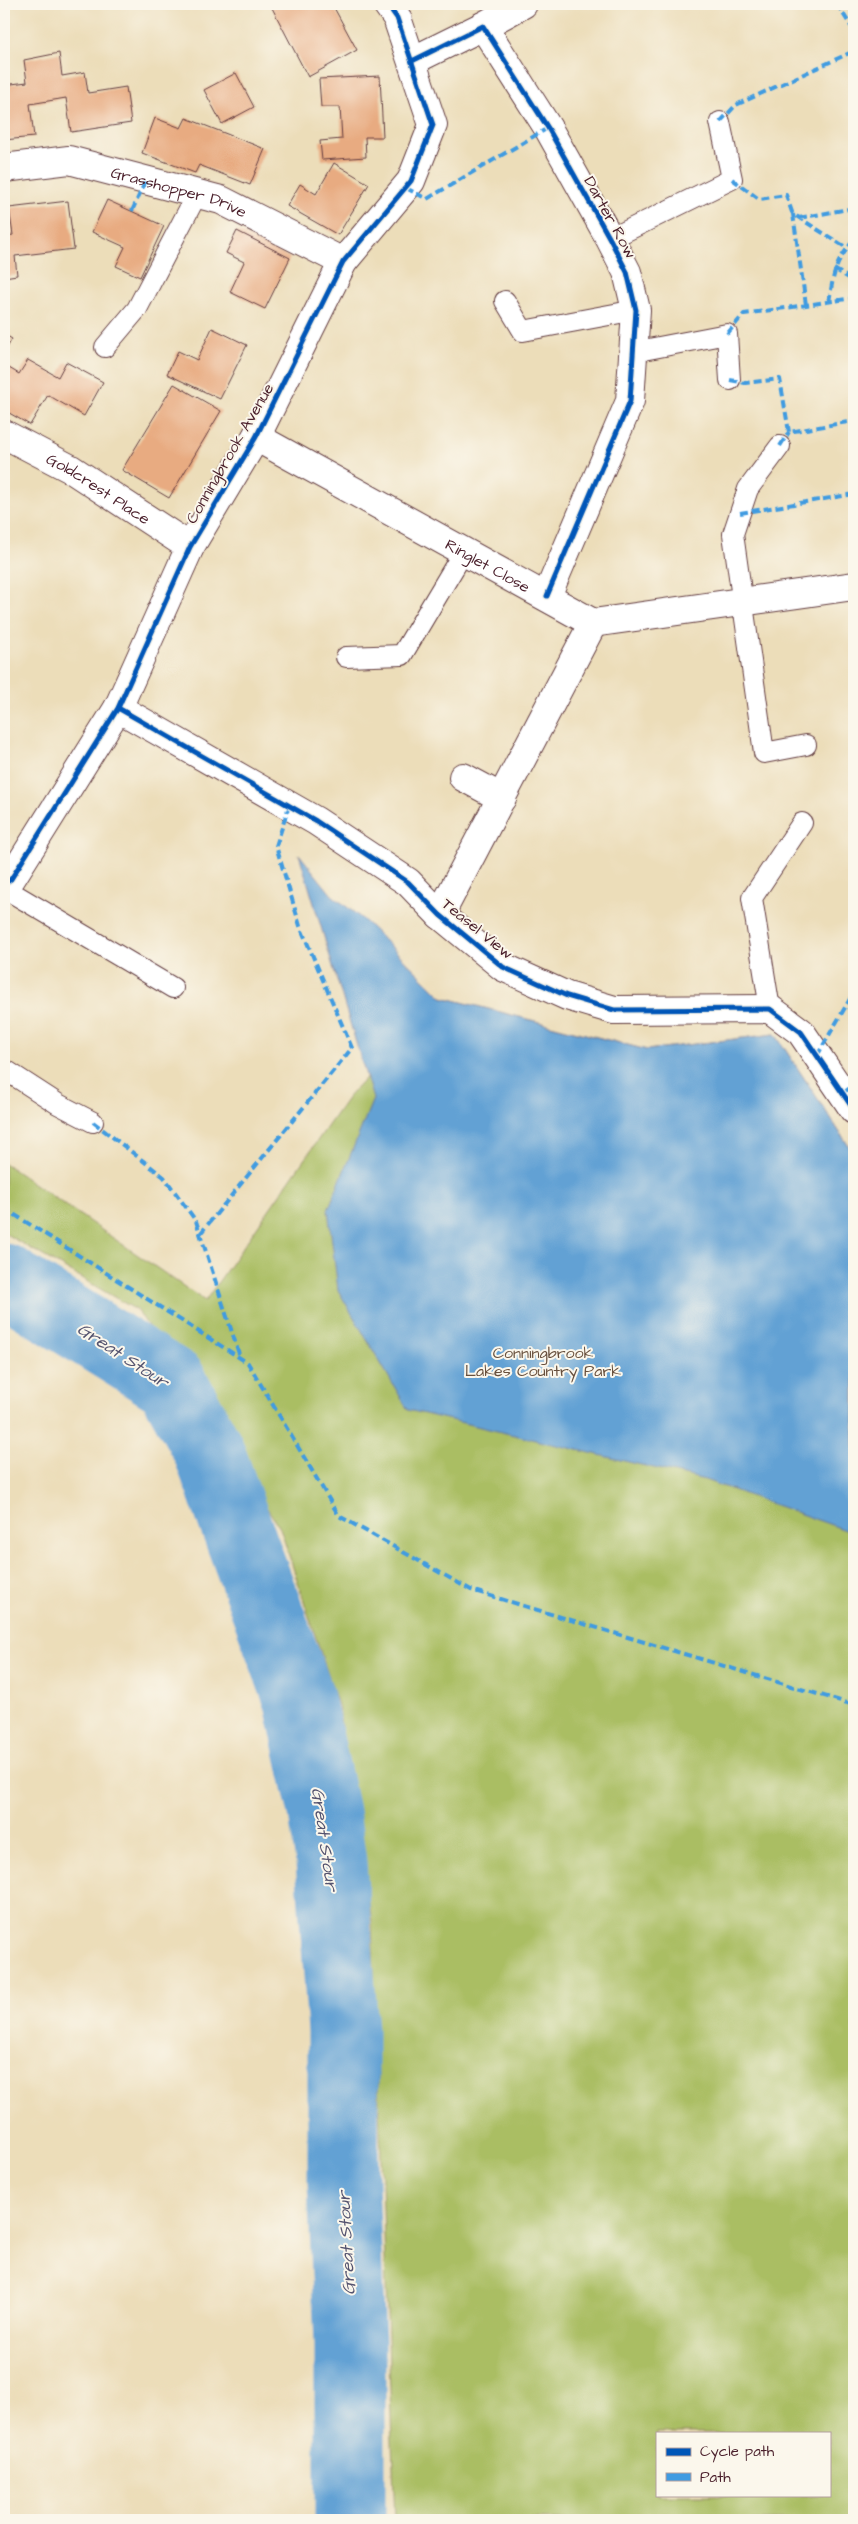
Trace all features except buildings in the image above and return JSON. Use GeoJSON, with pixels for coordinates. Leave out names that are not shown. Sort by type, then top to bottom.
{"type":"FeatureCollection","features":[{"type":"Feature","properties":{"kind":"street","name":"Conningbrook Avenue"},"geometry":{"type":"LineString","coordinates":[[4,886],[118,708],[190,547],[256,437],[343,262],[411,180],[433,125],[397,18],[388,4]]}},
{"type":"Feature","properties":{"kind":"street"},"geometry":{"type":"LineString","coordinates":[[412,61],[524,4]]}},
{"type":"Feature","properties":{"kind":"street","name":"Darter Row"},"geometry":{"type":"LineString","coordinates":[[483,26],[548,128],[610,239],[627,272],[636,310],[630,401],[547,596]]}},
{"type":"Feature","properties":{"kind":"street","name":"Grasshopper Drive"},"geometry":{"type":"LineString","coordinates":[[4,168],[70,160],[221,200],[343,262]]}},
{"type":"Feature","properties":{"kind":"street","name":"Goldcrest Place"},"geometry":{"type":"LineString","coordinates":[[4,434],[71,469],[190,547]]}},
{"type":"Feature","properties":{"kind":"street","name":"Ringlet Close"},"geometry":{"type":"LineString","coordinates":[[256,437],[593,623]]}},
{"type":"Feature","properties":{"kind":"street"},"geometry":{"type":"LineString","coordinates":[[593,623],[854,586]]}},
{"type":"Feature","properties":{"kind":"street","name":"Teasel View"},"geometry":{"type":"LineString","coordinates":[[440,915],[593,623]]}},
{"type":"Feature","properties":{"kind":"street","name":"Teasel View"},"geometry":{"type":"LineString","coordinates":[[118,708],[316,821],[408,882],[440,915],[503,966],[568,996],[614,1010],[770,1009]]}},
{"type":"Feature","properties":{"kind":"street"},"geometry":{"type":"LineString","coordinates":[[463,776],[502,798]]}},
{"type":"Feature","properties":{"kind":"street"},"geometry":{"type":"LineString","coordinates":[[770,1009],[801,1032],[854,1110]]}},
{"type":"Feature","properties":{"kind":"lane"},"geometry":{"type":"LineString","coordinates":[[610,239],[732,179],[720,122]]}},
{"type":"Feature","properties":{"kind":"lane"},"geometry":{"type":"LineString","coordinates":[[105,347],[137,309],[197,194]]}},
{"type":"Feature","properties":{"kind":"lane"},"geometry":{"type":"LineString","coordinates":[[506,301],[523,331],[636,310]]}},
{"type":"Feature","properties":{"kind":"lane"},"geometry":{"type":"LineString","coordinates":[[633,352],[727,334],[730,380]]}},
{"type":"Feature","properties":{"kind":"lane"},"geometry":{"type":"LineString","coordinates":[[780,446],[748,489],[733,534],[764,753],[806,745]]}},
{"type":"Feature","properties":{"kind":"lane"},"geometry":{"type":"LineString","coordinates":[[346,657],[402,655],[464,551]]}},
{"type":"Feature","properties":{"kind":"lane"},"geometry":{"type":"LineString","coordinates":[[770,1009],[752,898],[802,823]]}},
{"type":"Feature","properties":{"kind":"lane"},"geometry":{"type":"LineString","coordinates":[[4,886],[173,988]]}},
{"type":"Feature","properties":{"kind":"lane"},"geometry":{"type":"LineString","coordinates":[[4,1070],[58,1104],[93,1122]]}},
{"type":"Feature","properties":{"kind":"green space","name":"Conningbrook Lakes Country Park"},"geometry":{"type":"Polygon","coordinates":[[[442,997],[647,1050],[775,1034],[854,1154],[854,2520],[395,2520],[372,1922],[338,1705],[280,1528],[138,1311],[4,1233],[4,1163],[205,1301],[348,1097],[442,997]]]}},
{"type":"Feature","properties":{"kind":"water"},"geometry":{"type":"Polygon","coordinates":[[[299,854],[332,895],[366,922],[442,997],[647,1050],[775,1034],[854,1154],[854,1533],[705,1480],[408,1410],[338,1290],[328,1210],[373,1099],[299,854]]]}},
{"type":"Feature","properties":{"kind":"waterway","name":"Great Stour"},"geometry":{"type":"LineString","coordinates":[[4,1279],[172,1383],[208,1449],[299,1698],[324,1812],[331,1862],[343,2031],[343,2183],[350,2343],[350,2520]]}},
{"type":"Feature","properties":{"kind":"marked path"},"geometry":{"type":"LineString","coordinates":[[837,4],[854,31]]}},
{"type":"Feature","properties":{"kind":"marked path"},"geometry":{"type":"LineString","coordinates":[[720,122],[736,105],[854,51]]}},
{"type":"Feature","properties":{"kind":"marked path"},"geometry":{"type":"LineString","coordinates":[[406,188],[427,199],[548,128]]}},
{"type":"Feature","properties":{"kind":"marked path"},"geometry":{"type":"LineString","coordinates":[[732,179],[759,199],[786,195],[793,215]]}},
{"type":"Feature","properties":{"kind":"marked path"},"geometry":{"type":"LineString","coordinates":[[132,211],[146,180]]}},
{"type":"Feature","properties":{"kind":"marked path"},"geometry":{"type":"LineString","coordinates":[[799,218],[854,208]]}},
{"type":"Feature","properties":{"kind":"marked path"},"geometry":{"type":"LineString","coordinates":[[806,305],[793,214],[847,248]]}},
{"type":"Feature","properties":{"kind":"marked path"},"geometry":{"type":"LineString","coordinates":[[829,302],[836,269],[842,256],[854,240]]}},
{"type":"Feature","properties":{"kind":"marked path"},"geometry":{"type":"LineString","coordinates":[[834,269],[854,281]]}},
{"type":"Feature","properties":{"kind":"marked path"},"geometry":{"type":"LineString","coordinates":[[727,334],[744,314],[854,298]]}},
{"type":"Feature","properties":{"kind":"marked path"},"geometry":{"type":"LineString","coordinates":[[730,380],[745,383],[780,379],[789,432],[854,421]]}},
{"type":"Feature","properties":{"kind":"marked path"},"geometry":{"type":"LineString","coordinates":[[780,446],[789,432]]}},
{"type":"Feature","properties":{"kind":"marked path"},"geometry":{"type":"LineString","coordinates":[[740,513],[854,494]]}},
{"type":"Feature","properties":{"kind":"marked path"},"geometry":{"type":"LineString","coordinates":[[200,1234],[352,1048],[300,926],[276,846],[289,806]]}},
{"type":"Feature","properties":{"kind":"marked path"},"geometry":{"type":"LineString","coordinates":[[817,1056],[854,992]]}},
{"type":"Feature","properties":{"kind":"marked path"},"geometry":{"type":"LineString","coordinates":[[843,1093],[854,1085]]}},
{"type":"Feature","properties":{"kind":"marked path"},"geometry":{"type":"LineString","coordinates":[[93,1122],[164,1177],[196,1221],[240,1357]]}},
{"type":"Feature","properties":{"kind":"marked path"},"geometry":{"type":"LineString","coordinates":[[4,1208],[248,1363],[339,1516],[471,1590],[854,1705]]}},
{"type":"Feature","properties":{"kind":"cycle path"},"geometry":{"type":"LineString","coordinates":[[4,884],[11,879],[118,708],[190,547],[256,437],[343,262],[411,181],[433,125],[397,18],[387,4]]}},
{"type":"Feature","properties":{"kind":"cycle path"},"geometry":{"type":"LineString","coordinates":[[412,61],[483,26],[548,128],[627,272],[636,310],[630,401],[547,596]]}},
{"type":"Feature","properties":{"kind":"cycle path"},"geometry":{"type":"LineString","coordinates":[[118,708],[316,821],[408,882],[440,915],[503,967],[567,996],[614,1010],[770,1009],[801,1032],[854,1110]]}}]}
